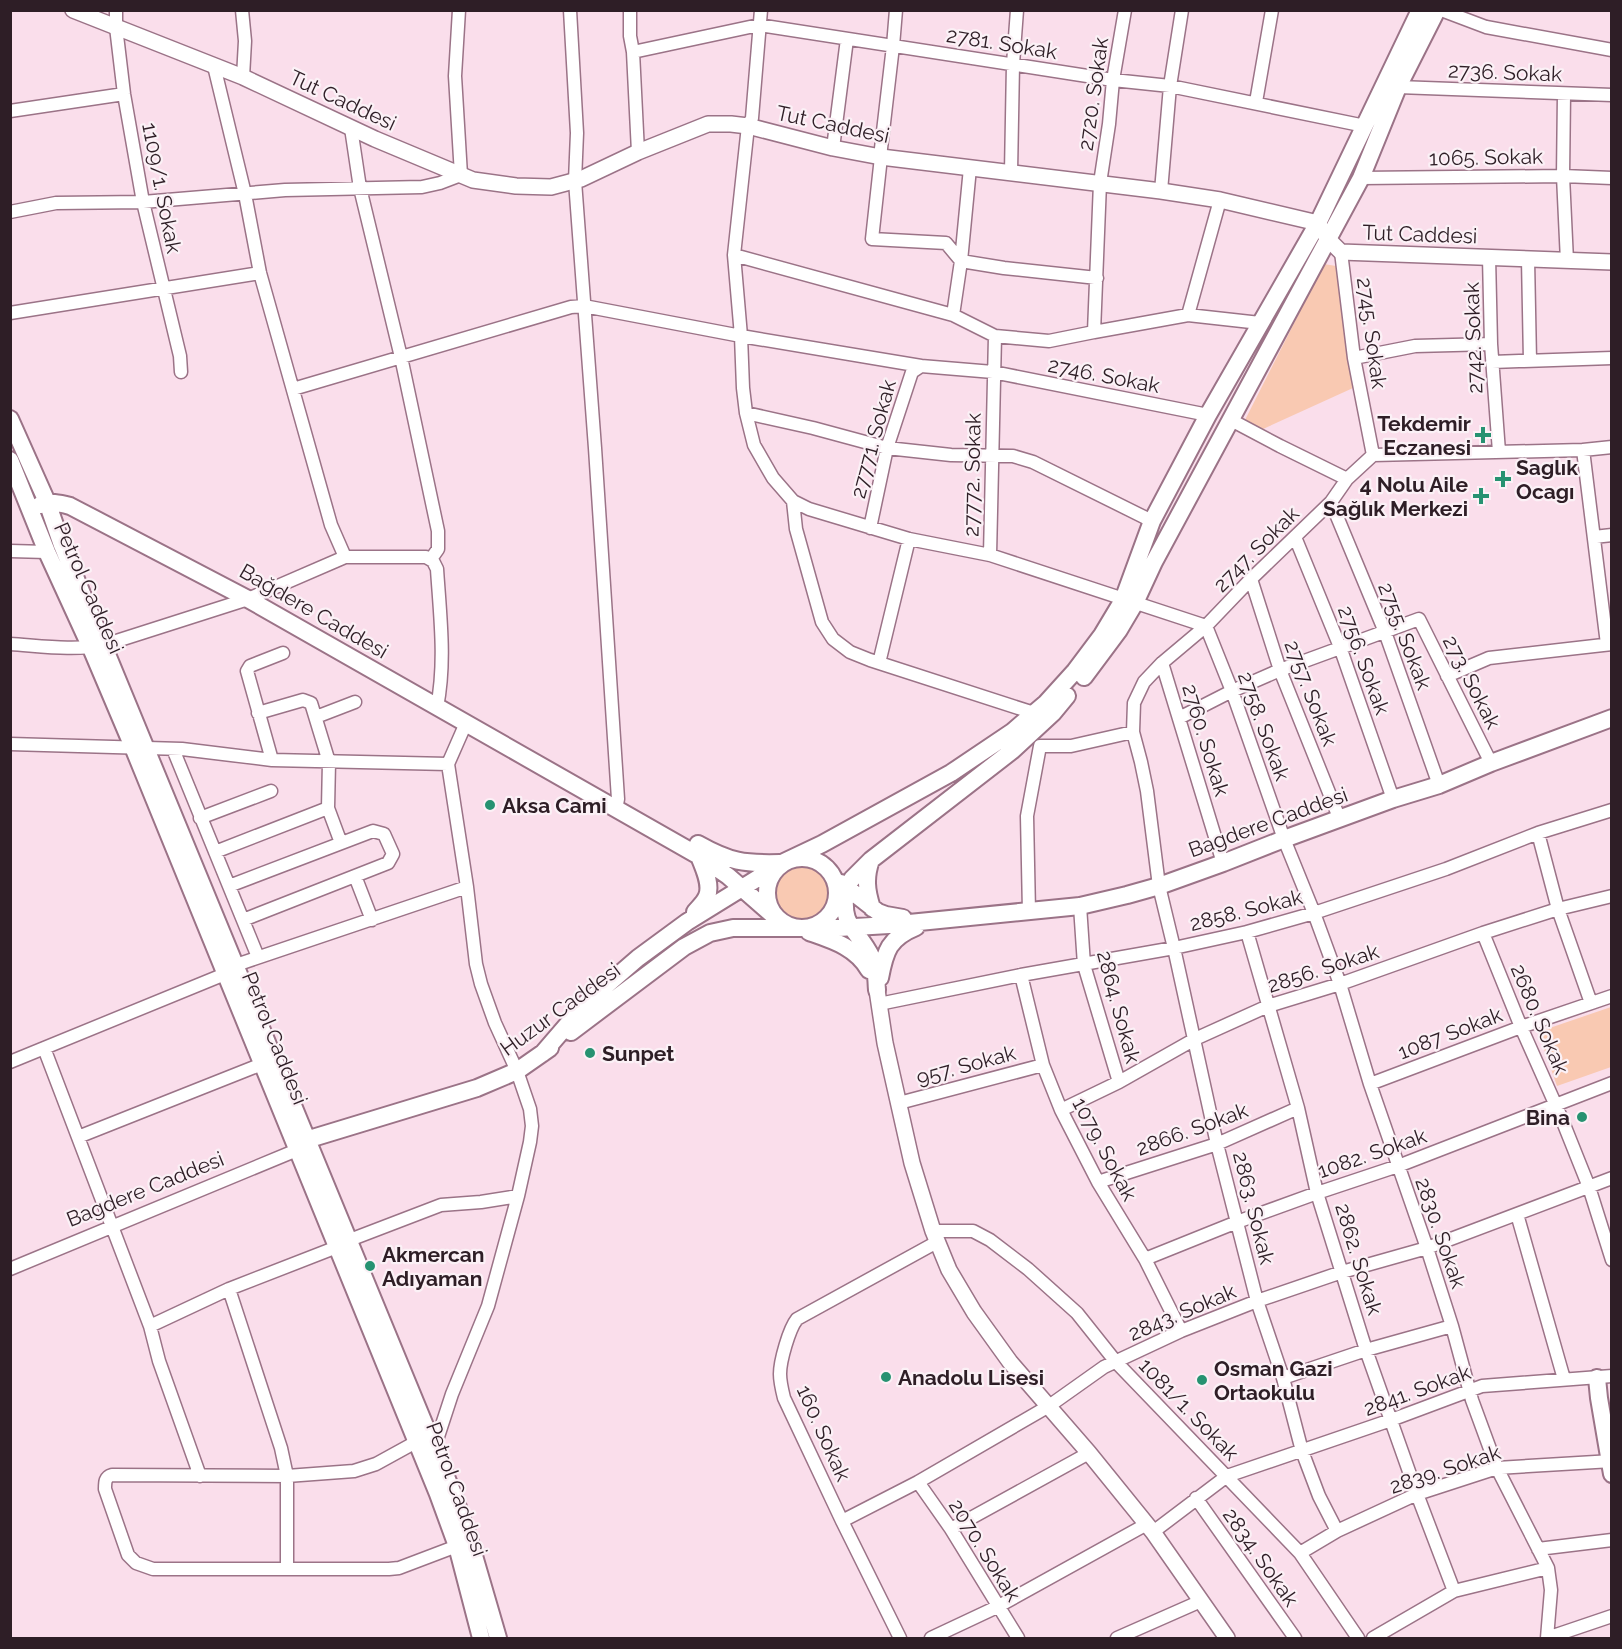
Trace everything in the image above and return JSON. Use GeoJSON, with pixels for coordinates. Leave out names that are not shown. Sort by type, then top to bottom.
{"type":"FeatureCollection","features":[{"type":"Feature","properties":{"kind":"main road"},"geometry":{"type":"LineString","coordinates":[[836,902],[852,879],[871,860],[1013,750],[1035,740],[1053,713],[1119,630],[1152,521],[1208,415],[1318,223],[1420,10]]}},
{"type":"Feature","properties":{"kind":"main road"},"geometry":{"type":"LineString","coordinates":[[543,1053],[586,1003],[638,958],[687,922],[783,862],[822,844],[930,786],[1012,732],[1046,704],[1075,671],[1129,602],[1154,562],[1360,178],[1398,87],[1439,10]]}},
{"type":"Feature","properties":{"kind":"main road"},"geometry":{"type":"LineString","coordinates":[[10,420],[16,464],[47,502],[97,646]]}},
{"type":"Feature","properties":{"kind":"main road","name":"Petrol Caddesi"},"geometry":{"type":"LineString","coordinates":[[16,464],[47,552],[97,646],[231,970],[262,1064],[301,1145],[342,1244],[457,1546],[481,1638]]}},
{"type":"Feature","properties":{"kind":"main road"},"geometry":{"type":"LineString","coordinates":[[30,508],[47,502]]}},
{"type":"Feature","properties":{"kind":"main road","name":"Bağdere Caddesi"},"geometry":{"type":"LineString","coordinates":[[47,502],[58,502],[70,506],[248,599],[570,781],[711,852],[728,859],[753,864],[783,862]]}},
{"type":"Feature","properties":{"kind":"main road","name":"Bagdere Caddesi"},"geometry":{"type":"LineString","coordinates":[[928,921],[1080,906],[1159,886],[1393,799],[1439,785],[1611,718]]}},
{"type":"Feature","properties":{"kind":"main road","name":"Bağdere Caddesi"},"geometry":{"type":"LineString","coordinates":[[617,804],[699,856],[775,917]]}},
{"type":"Feature","properties":{"kind":"main road"},"geometry":{"type":"LineString","coordinates":[[687,922],[709,891],[699,856]]}},
{"type":"Feature","properties":{"kind":"main road"},"geometry":{"type":"LineString","coordinates":[[878,997],[868,967],[854,952],[843,945],[800,928],[786,925],[775,917],[766,898],[767,884],[773,872],[783,862],[797,858],[811,859],[823,865],[872,908],[886,915],[928,921]]}},
{"type":"Feature","properties":{"kind":"main road"},"geometry":{"type":"LineString","coordinates":[[871,860],[866,883],[872,908]]}},
{"type":"Feature","properties":{"kind":"main road"},"geometry":{"type":"LineString","coordinates":[[800,928],[813,927],[825,920],[834,909],[837,888],[832,875]]}},
{"type":"Feature","properties":{"kind":"main road"},"geometry":{"type":"LineString","coordinates":[[846,887],[844,909],[851,927],[867,948],[873,962],[878,997]]}},
{"type":"Feature","properties":{"kind":"main road"},"geometry":{"type":"LineString","coordinates":[[800,928],[928,921]]}},
{"type":"Feature","properties":{"kind":"main road"},"geometry":{"type":"LineString","coordinates":[[878,997],[884,958],[888,948],[902,932],[928,921]]}},
{"type":"Feature","properties":{"kind":"main road","name":"Huzur Caddesi"},"geometry":{"type":"LineString","coordinates":[[301,1145],[477,1088],[517,1071],[675,953],[710,933],[748,927],[800,928]]}},
{"type":"Feature","properties":{"kind":"main road"},"geometry":{"type":"LineString","coordinates":[[231,970],[301,1145]]}},
{"type":"Feature","properties":{"kind":"main road"},"geometry":{"type":"LineString","coordinates":[[342,1244],[454,1496],[498,1638]]}},
{"type":"Feature","properties":{"kind":"main road"},"geometry":{"type":"LineString","coordinates":[[1604,1377],[1611,1465]]}},
{"type":"Feature","properties":{"kind":"street","name":"Tut Caddesi"},"geometry":{"type":"LineString","coordinates":[[73,10],[243,77],[351,128],[473,180],[516,186],[551,187],[581,179],[638,152],[708,124],[731,124],[880,157],[1100,183],[1220,200],[1318,223],[1327,238],[1341,252],[1611,262]]}},
{"type":"Feature","properties":{"kind":"street","name":"1109/1. Sokak"},"geometry":{"type":"LineString","coordinates":[[116,10],[124,94],[143,202],[180,356],[181,372]]}},
{"type":"Feature","properties":{"kind":"street"},"geometry":{"type":"LineString","coordinates":[[242,10],[243,77]]}},
{"type":"Feature","properties":{"kind":"street"},"geometry":{"type":"LineString","coordinates":[[10,212],[56,203],[143,202],[285,190],[422,187],[461,175],[455,76],[459,10]]}},
{"type":"Feature","properties":{"kind":"street"},"geometry":{"type":"LineString","coordinates":[[570,10],[577,133],[575,181],[595,448],[617,804]]}},
{"type":"Feature","properties":{"kind":"street"},"geometry":{"type":"LineString","coordinates":[[630,10],[638,152]]}},
{"type":"Feature","properties":{"kind":"street"},"geometry":{"type":"LineString","coordinates":[[760,10],[752,118],[748,126],[734,255],[743,388],[754,445],[773,478],[793,501],[796,529],[822,622],[832,639],[850,652],[1034,713]]}},
{"type":"Feature","properties":{"kind":"street"},"geometry":{"type":"LineString","coordinates":[[896,10],[872,239],[946,243],[961,261],[1097,278]]}},
{"type":"Feature","properties":{"kind":"street"},"geometry":{"type":"LineString","coordinates":[[1011,172],[1013,64],[1017,10]]}},
{"type":"Feature","properties":{"kind":"street"},"geometry":{"type":"LineString","coordinates":[[1161,191],[1170,86],[1182,10]]}},
{"type":"Feature","properties":{"kind":"street"},"geometry":{"type":"LineString","coordinates":[[1256,102],[1272,10]]}},
{"type":"Feature","properties":{"kind":"street"},"geometry":{"type":"LineString","coordinates":[[1439,10],[1486,27],[1611,50]]}},
{"type":"Feature","properties":{"kind":"street","name":"2720. Sokak"},"geometry":{"type":"LineString","coordinates":[[1094,333],[1100,183],[1123,11]]}},
{"type":"Feature","properties":{"kind":"street","name":"2781. Sokak"},"geometry":{"type":"LineString","coordinates":[[633,52],[759,25],[1113,81],[1170,86],[1365,126]]}},
{"type":"Feature","properties":{"kind":"street"},"geometry":{"type":"LineString","coordinates":[[833,148],[847,39]]}},
{"type":"Feature","properties":{"kind":"street"},"geometry":{"type":"LineString","coordinates":[[214,66],[245,194],[260,273],[331,525],[345,557]]}},
{"type":"Feature","properties":{"kind":"street","name":"2736. Sokak"},"geometry":{"type":"LineString","coordinates":[[1398,87],[1611,95]]}},
{"type":"Feature","properties":{"kind":"street"},"geometry":{"type":"LineString","coordinates":[[10,111],[124,94]]}},
{"type":"Feature","properties":{"kind":"street"},"geometry":{"type":"LineString","coordinates":[[1564,94],[1563,176],[1567,261]]}},
{"type":"Feature","properties":{"kind":"street"},"geometry":{"type":"LineString","coordinates":[[351,128],[360,189],[401,357],[438,531],[438,549],[431,559]]}},
{"type":"Feature","properties":{"kind":"street"},"geometry":{"type":"LineString","coordinates":[[953,315],[970,168]]}},
{"type":"Feature","properties":{"kind":"street","name":"1065. Sokak"},"geometry":{"type":"LineString","coordinates":[[1360,178],[1563,176],[1611,178]]}},
{"type":"Feature","properties":{"kind":"street"},"geometry":{"type":"LineString","coordinates":[[1188,315],[1220,200]]}},
{"type":"Feature","properties":{"kind":"street","name":"2745. Sokak"},"geometry":{"type":"LineString","coordinates":[[1341,252],[1354,358],[1372,455]]}},
{"type":"Feature","properties":{"kind":"street"},"geometry":{"type":"LineString","coordinates":[[734,255],[953,315],[995,336],[1048,341],[1188,315],[1260,323]]}},
{"type":"Feature","properties":{"kind":"street","name":"2742. Sokak"},"geometry":{"type":"LineString","coordinates":[[1490,258],[1491,344],[1499,452]]}},
{"type":"Feature","properties":{"kind":"street"},"geometry":{"type":"LineString","coordinates":[[1528,259],[1530,361]]}},
{"type":"Feature","properties":{"kind":"street"},"geometry":{"type":"LineString","coordinates":[[10,313],[260,273]]}},
{"type":"Feature","properties":{"kind":"street"},"geometry":{"type":"LineString","coordinates":[[293,388],[571,307],[584,306],[741,336],[921,366]]}},
{"type":"Feature","properties":{"kind":"street","name":"27772. Sokak"},"geometry":{"type":"LineString","coordinates":[[793,501],[809,509],[909,539],[990,555],[995,336]]}},
{"type":"Feature","properties":{"kind":"street"},"geometry":{"type":"LineString","coordinates":[[1354,358],[1415,346],[1491,344]]}},
{"type":"Feature","properties":{"kind":"street"},"geometry":{"type":"LineString","coordinates":[[1492,362],[1611,358]]}},
{"type":"Feature","properties":{"kind":"street","name":"27771. Sokak"},"geometry":{"type":"LineString","coordinates":[[870,528],[887,448],[912,372],[921,366],[993,372]]}},
{"type":"Feature","properties":{"kind":"street","name":"2746. Sokak"},"geometry":{"type":"LineString","coordinates":[[993,372],[1208,415]]}},
{"type":"Feature","properties":{"kind":"street"},"geometry":{"type":"LineString","coordinates":[[746,413],[887,448],[951,455],[1013,456],[1033,462],[1152,521]]}},
{"type":"Feature","properties":{"kind":"street"},"geometry":{"type":"LineString","coordinates":[[1231,420],[1347,479]]}},
{"type":"Feature","properties":{"kind":"street"},"geometry":{"type":"LineString","coordinates":[[1372,455],[1583,450],[1611,447]]}},
{"type":"Feature","properties":{"kind":"street"},"geometry":{"type":"LineString","coordinates":[[1447,676],[1489,658],[1609,644],[1608,619],[1594,537],[1583,450]]}},
{"type":"Feature","properties":{"kind":"street","name":"2747. Sokak"},"geometry":{"type":"LineString","coordinates":[[1132,732],[1134,704],[1144,682],[1162,663],[1206,626],[1331,502],[1347,479],[1372,455]]}},
{"type":"Feature","properties":{"kind":"street","name":"2755. Sokak"},"geometry":{"type":"LineString","coordinates":[[1331,502],[1385,632],[1439,785]]}},
{"type":"Feature","properties":{"kind":"street"},"geometry":{"type":"LineString","coordinates":[[1594,537],[1611,535]]}},
{"type":"Feature","properties":{"kind":"street","name":"2756. Sokak"},"geometry":{"type":"LineString","coordinates":[[1295,537],[1340,647],[1393,799]]}},
{"type":"Feature","properties":{"kind":"street"},"geometry":{"type":"LineString","coordinates":[[879,663],[909,539]]}},
{"type":"Feature","properties":{"kind":"street"},"geometry":{"type":"LineString","coordinates":[[10,551],[47,552]]}},
{"type":"Feature","properties":{"kind":"street"},"geometry":{"type":"LineString","coordinates":[[990,555],[1206,626]]}},
{"type":"Feature","properties":{"kind":"street"},"geometry":{"type":"LineString","coordinates":[[10,644],[97,646],[248,599],[345,557],[426,557],[435,563],[437,569],[441,628],[441,686],[437,707]]}},
{"type":"Feature","properties":{"kind":"street","name":"2757. Sokak"},"geometry":{"type":"LineString","coordinates":[[1251,579],[1280,670],[1340,820]]}},
{"type":"Feature","properties":{"kind":"street","name":"273. Sokak"},"geometry":{"type":"LineString","coordinates":[[1385,632],[1419,619],[1491,763]]}},
{"type":"Feature","properties":{"kind":"street","name":"2758. Sokak"},"geometry":{"type":"LineString","coordinates":[[1206,626],[1232,691],[1284,839]]}},
{"type":"Feature","properties":{"kind":"street"},"geometry":{"type":"LineString","coordinates":[[1179,718],[1280,670],[1385,632]]}},
{"type":"Feature","properties":{"kind":"street"},"geometry":{"type":"LineString","coordinates":[[272,760],[247,669],[283,653]]}},
{"type":"Feature","properties":{"kind":"street","name":"2760. Sokak"},"geometry":{"type":"LineString","coordinates":[[1162,663],[1223,863]]}},
{"type":"Feature","properties":{"kind":"street"},"geometry":{"type":"LineString","coordinates":[[258,713],[305,700],[311,703],[329,762],[328,808],[341,843]]}},
{"type":"Feature","properties":{"kind":"street"},"geometry":{"type":"LineString","coordinates":[[316,717],[355,702]]}},
{"type":"Feature","properties":{"kind":"street"},"geometry":{"type":"LineString","coordinates":[[434,1449],[452,1394],[488,1306],[518,1196],[531,1142],[532,1126],[531,1109],[495,1023],[476,964],[448,764],[466,723]]}},
{"type":"Feature","properties":{"kind":"street"},"geometry":{"type":"LineString","coordinates":[[1029,912],[1027,816],[1035,740],[1071,746],[1132,732],[1147,791],[1159,886]]}},
{"type":"Feature","properties":{"kind":"street"},"geometry":{"type":"LineString","coordinates":[[10,744],[173,748],[272,760],[448,764]]}},
{"type":"Feature","properties":{"kind":"street"},"geometry":{"type":"LineString","coordinates":[[173,748],[258,957]]}},
{"type":"Feature","properties":{"kind":"street"},"geometry":{"type":"LineString","coordinates":[[200,818],[271,791]]}},
{"type":"Feature","properties":{"kind":"street"},"geometry":{"type":"LineString","coordinates":[[215,852],[328,808]]}},
{"type":"Feature","properties":{"kind":"street","name":"2858. Sokak"},"geometry":{"type":"LineString","coordinates":[[878,997],[1084,965],[1247,932],[1314,913],[1446,869],[1538,833],[1611,810]]}},
{"type":"Feature","properties":{"kind":"street"},"geometry":{"type":"LineString","coordinates":[[229,886],[375,831],[384,834],[389,844],[393,854],[390,862],[243,920]]}},
{"type":"Feature","properties":{"kind":"street"},"geometry":{"type":"LineString","coordinates":[[1538,833],[1558,909],[1591,1003]]}},
{"type":"Feature","properties":{"kind":"street","name":"2830. Sokak"},"geometry":{"type":"LineString","coordinates":[[1284,839],[1340,984],[1370,1083],[1452,1326],[1472,1400],[1497,1468],[1548,1568],[1551,1590],[1547,1638]]}},
{"type":"Feature","properties":{"kind":"street"},"geometry":{"type":"LineString","coordinates":[[356,876],[372,920]]}},
{"type":"Feature","properties":{"kind":"street","name":"2863. Sokak"},"geometry":{"type":"LineString","coordinates":[[1159,886],[1217,1144],[1257,1301],[1283,1378],[1302,1451],[1319,1496],[1337,1531]]}},
{"type":"Feature","properties":{"kind":"street"},"geometry":{"type":"LineString","coordinates":[[10,1062],[258,957],[467,887]]}},
{"type":"Feature","properties":{"kind":"street","name":"2856. Sokak"},"geometry":{"type":"LineString","coordinates":[[1061,1110],[1119,1082],[1195,1039],[1268,1006],[1340,984],[1483,933],[1558,909],[1611,896]]}},
{"type":"Feature","properties":{"kind":"street","name":"2864. Sokak"},"geometry":{"type":"LineString","coordinates":[[1080,906],[1084,965],[1119,1082]]}},
{"type":"Feature","properties":{"kind":"street","name":"2862. Sokak"},"geometry":{"type":"LineString","coordinates":[[1247,932],[1298,1108],[1317,1193],[1366,1350],[1454,1591]]}},
{"type":"Feature","properties":{"kind":"street","name":"2680. Sokak"},"geometry":{"type":"LineString","coordinates":[[1483,933],[1589,1187]]}},
{"type":"Feature","properties":{"kind":"street","name":"1079. Sokak"},"geometry":{"type":"LineString","coordinates":[[1021,975],[1043,1065],[1061,1110],[1098,1182],[1145,1259],[1181,1331]]}},
{"type":"Feature","properties":{"kind":"street","name":"1087 Sokak"},"geometry":{"type":"LineString","coordinates":[[1370,1083],[1611,996]]}},
{"type":"Feature","properties":{"kind":"street"},"geometry":{"type":"LineString","coordinates":[[878,997],[885,1042],[912,1163],[935,1236],[949,1270],[974,1312],[1010,1362],[1150,1528],[1227,1638]]}},
{"type":"Feature","properties":{"kind":"street"},"geometry":{"type":"LineString","coordinates":[[44,1048],[150,1326],[159,1361],[200,1476]]}},
{"type":"Feature","properties":{"kind":"street"},"geometry":{"type":"LineString","coordinates":[[78,1137],[262,1064]]}},
{"type":"Feature","properties":{"kind":"street","name":"957. Sokak"},"geometry":{"type":"LineString","coordinates":[[899,1103],[1043,1065]]}},
{"type":"Feature","properties":{"kind":"street","name":"1082. Sokak"},"geometry":{"type":"LineString","coordinates":[[1145,1259],[1237,1222],[1398,1166],[1611,1083]]}},
{"type":"Feature","properties":{"kind":"street","name":"2866. Sokak"},"geometry":{"type":"LineString","coordinates":[[1098,1182],[1217,1144],[1298,1108]]}},
{"type":"Feature","properties":{"kind":"street","name":"Bagdere Caddesi"},"geometry":{"type":"LineString","coordinates":[[10,1269],[301,1145]]}},
{"type":"Feature","properties":{"kind":"street","name":"2843. Sokak"},"geometry":{"type":"LineString","coordinates":[[842,1521],[918,1482],[1049,1406],[1104,1367],[1181,1331],[1257,1301],[1342,1272],[1427,1248],[1611,1178]]}},
{"type":"Feature","properties":{"kind":"street"},"geometry":{"type":"LineString","coordinates":[[1589,1187],[1611,1260]]}},
{"type":"Feature","properties":{"kind":"street"},"geometry":{"type":"LineString","coordinates":[[150,1326],[229,1289],[441,1205],[518,1196]]}},
{"type":"Feature","properties":{"kind":"street"},"geometry":{"type":"LineString","coordinates":[[1517,1214],[1564,1379]]}},
{"type":"Feature","properties":{"kind":"street","name":"1081/1. Sokak"},"geometry":{"type":"LineString","coordinates":[[935,1236],[973,1232],[990,1240],[1028,1269],[1077,1313],[1116,1362],[1300,1553],[1358,1638]]}},
{"type":"Feature","properties":{"kind":"street","name":"160. Sokak"},"geometry":{"type":"LineString","coordinates":[[900,1638],[842,1521],[782,1391],[780,1372],[791,1329],[797,1319],[935,1236]]}},
{"type":"Feature","properties":{"kind":"street"},"geometry":{"type":"LineString","coordinates":[[229,1289],[281,1448],[287,1476],[287,1568]]}},
{"type":"Feature","properties":{"kind":"street"},"geometry":{"type":"LineString","coordinates":[[1283,1378],[1366,1350],[1452,1326]]}},
{"type":"Feature","properties":{"kind":"street","name":"2841. Sokak"},"geometry":{"type":"LineString","coordinates":[[931,1638],[997,1607],[1150,1528],[1227,1476],[1392,1420],[1482,1386],[1604,1377]]}},
{"type":"Feature","properties":{"kind":"street"},"geometry":{"type":"LineString","coordinates":[[416,1442],[361,1470],[287,1476],[112,1474],[105,1480],[105,1489],[128,1555],[136,1563],[153,1569],[389,1569],[399,1568],[457,1546]]}},
{"type":"Feature","properties":{"kind":"street"},"geometry":{"type":"LineString","coordinates":[[951,1529],[1089,1453]]}},
{"type":"Feature","properties":{"kind":"street","name":"2839. Sokak"},"geometry":{"type":"LineString","coordinates":[[1300,1553],[1337,1531],[1417,1494],[1497,1468],[1611,1465]]}},
{"type":"Feature","properties":{"kind":"street","name":"2070. Sokak"},"geometry":{"type":"LineString","coordinates":[[918,1482],[951,1529],[1018,1638]]}},
{"type":"Feature","properties":{"kind":"street","name":"2834. Sokak"},"geometry":{"type":"LineString","coordinates":[[1196,1498],[1295,1638]]}},
{"type":"Feature","properties":{"kind":"street"},"geometry":{"type":"LineString","coordinates":[[1538,1549],[1611,1540]]}},
{"type":"Feature","properties":{"kind":"street"},"geometry":{"type":"LineString","coordinates":[[1377,1638],[1454,1591],[1548,1568]]}},
{"type":"Feature","properties":{"kind":"street"},"geometry":{"type":"LineString","coordinates":[[1117,1638],[1201,1601]]}},
{"type":"Feature","properties":{"kind":"street"},"geometry":{"type":"LineString","coordinates":[[1547,1638],[1611,1616]]}},
{"type":"Feature","properties":{"kind":"shaded area"},"geometry":{"type":"Polygon","coordinates":[[[1324,264],[1336,266],[1353,388],[1263,429],[1245,420],[1324,264]]]}},
{"type":"Feature","properties":{"kind":"shaded area"},"geometry":{"type":"Polygon","coordinates":[[[802,867],[816,871],[824,879],[828,893],[824,907],[816,915],[802,919],[788,915],[780,907],[776,893],[780,879],[788,871],[802,867]]]}},
{"type":"Feature","properties":{"kind":"shaded area"},"geometry":{"type":"Polygon","coordinates":[[[1611,1007],[1611,1067],[1557,1086],[1538,1032],[1611,1007]]]}},
{"type":"Feature","properties":{"kind":"place","name":"Tekdemir Eczanesi"},"geometry":{"type":"Point","coordinates":[1483,435]}},
{"type":"Feature","properties":{"kind":"place","name":"Saglık Ocagı"},"geometry":{"type":"Point","coordinates":[1503,479]}},
{"type":"Feature","properties":{"kind":"place","name":"4 Nolu Aile Sağlık Merkezi"},"geometry":{"type":"Point","coordinates":[1481,496]}},
{"type":"Feature","properties":{"kind":"place","name":"Aksa Cami"},"geometry":{"type":"Point","coordinates":[490,805]}},
{"type":"Feature","properties":{"kind":"place","name":"Sunpet"},"geometry":{"type":"Point","coordinates":[590,1053]}},
{"type":"Feature","properties":{"kind":"place","name":"Bina"},"geometry":{"type":"Point","coordinates":[1582,1117]}},
{"type":"Feature","properties":{"kind":"place","name":"Akmercan Adıyaman"},"geometry":{"type":"Point","coordinates":[370,1266]}},
{"type":"Feature","properties":{"kind":"place","name":"Anadolu Lisesi"},"geometry":{"type":"Point","coordinates":[886,1377]}},
{"type":"Feature","properties":{"kind":"place","name":"Osman Gazi Ortaokulu"},"geometry":{"type":"Point","coordinates":[1202,1380]}}]}
